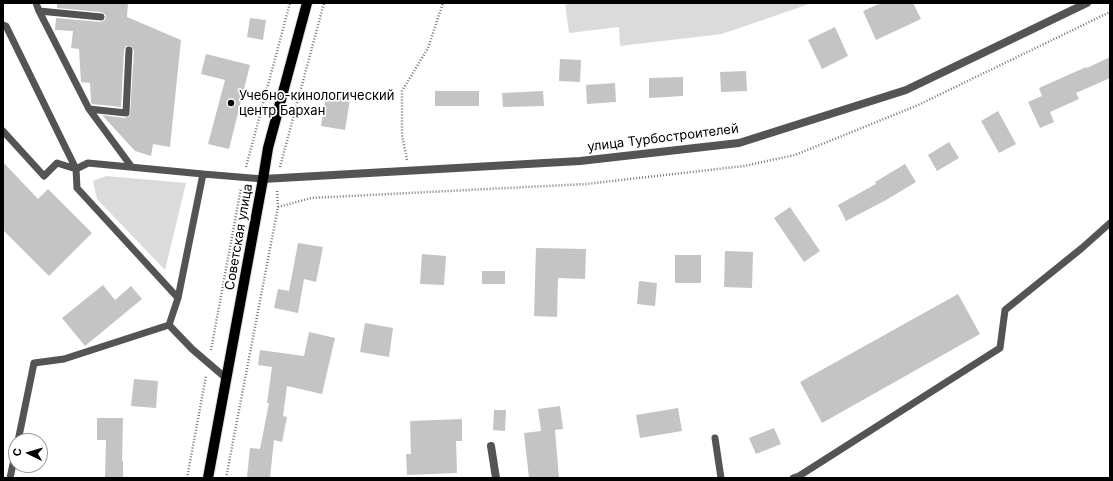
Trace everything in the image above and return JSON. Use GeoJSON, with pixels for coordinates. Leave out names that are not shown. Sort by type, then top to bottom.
{"type":"FeatureCollection","features":[{"type":"Feature","properties":{"kind":"main road","name":"Советская улица"},"geometry":{"type":"LineString","coordinates":[[208,478],[268,148],[307,3]]}},
{"type":"Feature","properties":{"kind":"street","name":"улица Турбостроителей"},"geometry":{"type":"LineString","coordinates":[[263,179],[580,161],[739,142],[906,90],[1087,3]]}},
{"type":"Feature","properties":{"kind":"street"},"geometry":{"type":"LineString","coordinates":[[491,446],[496,478]]}},
{"type":"Feature","properties":{"kind":"lane"},"geometry":{"type":"LineString","coordinates":[[36,3],[89,109],[131,166]]}},
{"type":"Feature","properties":{"kind":"lane"},"geometry":{"type":"LineString","coordinates":[[39,11],[101,17]]}},
{"type":"Feature","properties":{"kind":"lane"},"geometry":{"type":"LineString","coordinates":[[4,23],[76,169],[77,188],[178,298]]}},
{"type":"Feature","properties":{"kind":"lane"},"geometry":{"type":"LineString","coordinates":[[89,109],[126,113],[129,50]]}},
{"type":"Feature","properties":{"kind":"lane"},"geometry":{"type":"LineString","coordinates":[[3,131],[44,176],[58,163],[76,169],[88,163],[263,179]]}},
{"type":"Feature","properties":{"kind":"lane"},"geometry":{"type":"LineString","coordinates":[[169,325],[178,298],[203,174]]}},
{"type":"Feature","properties":{"kind":"lane"},"geometry":{"type":"LineString","coordinates":[[793,478],[799,476],[1000,348],[1005,310],[1082,248],[1110,223]]}},
{"type":"Feature","properties":{"kind":"lane"},"geometry":{"type":"LineString","coordinates":[[169,325],[192,349],[227,379]]}},
{"type":"Feature","properties":{"kind":"lane"},"geometry":{"type":"LineString","coordinates":[[20,433],[34,363],[64,359],[169,325]]}},
{"type":"Feature","properties":{"kind":"lane"},"geometry":{"type":"LineString","coordinates":[[715,438],[721,478]]}},
{"type":"Feature","properties":{"kind":"path"},"geometry":{"type":"LineString","coordinates":[[187,478],[243,178],[290,3]]}},
{"type":"Feature","properties":{"kind":"path"},"geometry":{"type":"LineString","coordinates":[[226,478],[278,207],[277,178],[324,3]]}},
{"type":"Feature","properties":{"kind":"path"},"geometry":{"type":"LineString","coordinates":[[409,171],[402,135],[402,91],[428,48],[443,3]]}},
{"type":"Feature","properties":{"kind":"shaded area"},"geometry":{"type":"Polygon","coordinates":[[[565,3],[812,3],[722,34],[620,46],[619,27],[569,33],[565,3]]]}},
{"type":"Feature","properties":{"kind":"shaded area"},"geometry":{"type":"Polygon","coordinates":[[[106,176],[186,183],[165,270],[97,199],[93,181],[106,176]]]}},
{"type":"Feature","properties":{"kind":"building"},"geometry":{"type":"Polygon","coordinates":[[[57,3],[128,3],[127,17],[181,40],[170,147],[153,144],[151,156],[135,151],[102,115],[125,118],[130,115],[134,50],[131,46],[126,46],[124,50],[121,107],[92,104],[90,83],[81,82],[79,49],[71,48],[73,31],[55,30],[56,18],[101,22],[105,20],[106,15],[101,12],[57,8],[57,3]]]}},
{"type":"Feature","properties":{"kind":"building"},"geometry":{"type":"Polygon","coordinates":[[[881,3],[913,3],[921,19],[876,40],[863,11],[881,3]]]}},
{"type":"Feature","properties":{"kind":"building"},"geometry":{"type":"Polygon","coordinates":[[[250,18],[266,20],[263,40],[247,37],[250,18]]]}},
{"type":"Feature","properties":{"kind":"building"},"geometry":{"type":"Polygon","coordinates":[[[835,27],[848,56],[822,69],[808,40],[835,27]]]}},
{"type":"Feature","properties":{"kind":"building"},"geometry":{"type":"Polygon","coordinates":[[[206,54],[250,65],[229,149],[208,144],[225,80],[201,74],[206,54]]]}},
{"type":"Feature","properties":{"kind":"building"},"geometry":{"type":"Polygon","coordinates":[[[1110,57],[1110,78],[1076,93],[1079,99],[1050,112],[1054,122],[1040,128],[1028,102],[1042,96],[1039,88],[1110,57]]]}},
{"type":"Feature","properties":{"kind":"building"},"geometry":{"type":"Polygon","coordinates":[[[560,59],[581,60],[580,82],[559,81],[560,59]]]}},
{"type":"Feature","properties":{"kind":"building"},"geometry":{"type":"Polygon","coordinates":[[[746,71],[747,91],[721,92],[720,72],[746,71]]]}},
{"type":"Feature","properties":{"kind":"building"},"geometry":{"type":"Polygon","coordinates":[[[683,77],[683,96],[649,98],[649,78],[683,77]]]}},
{"type":"Feature","properties":{"kind":"building"},"geometry":{"type":"Polygon","coordinates":[[[615,83],[616,102],[587,104],[586,85],[615,83]]]}},
{"type":"Feature","properties":{"kind":"building"},"geometry":{"type":"Polygon","coordinates":[[[435,91],[479,91],[479,106],[435,106],[435,91]]]}},
{"type":"Feature","properties":{"kind":"building"},"geometry":{"type":"Polygon","coordinates":[[[543,91],[544,106],[503,107],[502,93],[543,91]]]}},
{"type":"Feature","properties":{"kind":"building"},"geometry":{"type":"Polygon","coordinates":[[[326,95],[350,99],[345,130],[321,126],[326,95]]]}},
{"type":"Feature","properties":{"kind":"building"},"geometry":{"type":"Polygon","coordinates":[[[998,111],[1016,144],[999,153],[981,121],[998,111]]]}},
{"type":"Feature","properties":{"kind":"building"},"geometry":{"type":"Polygon","coordinates":[[[949,142],[959,158],[937,171],[928,155],[949,142]]]}},
{"type":"Feature","properties":{"kind":"building"},"geometry":{"type":"Polygon","coordinates":[[[3,162],[38,199],[48,189],[92,233],[49,276],[3,230],[3,162]]]}},
{"type":"Feature","properties":{"kind":"building"},"geometry":{"type":"Polygon","coordinates":[[[905,164],[916,182],[846,221],[838,205],[876,184],[875,182],[905,164]]]}},
{"type":"Feature","properties":{"kind":"building"},"geometry":{"type":"Polygon","coordinates":[[[790,207],[820,251],[804,262],[774,218],[790,207]]]}},
{"type":"Feature","properties":{"kind":"building"},"geometry":{"type":"Polygon","coordinates":[[[298,243],[323,247],[316,282],[304,279],[298,313],[274,308],[278,289],[289,291],[298,243]]]}},
{"type":"Feature","properties":{"kind":"building"},"geometry":{"type":"Polygon","coordinates":[[[536,248],[586,249],[585,279],[558,278],[557,317],[534,316],[536,248]]]}},
{"type":"Feature","properties":{"kind":"building"},"geometry":{"type":"Polygon","coordinates":[[[725,251],[753,252],[752,288],[724,287],[725,251]]]}},
{"type":"Feature","properties":{"kind":"building"},"geometry":{"type":"Polygon","coordinates":[[[422,254],[446,256],[444,285],[420,284],[422,254]]]}},
{"type":"Feature","properties":{"kind":"building"},"geometry":{"type":"Polygon","coordinates":[[[675,255],[701,255],[701,283],[675,283],[675,255]]]}},
{"type":"Feature","properties":{"kind":"building"},"geometry":{"type":"Polygon","coordinates":[[[482,271],[505,271],[505,284],[482,284],[482,271]]]}},
{"type":"Feature","properties":{"kind":"building"},"geometry":{"type":"Polygon","coordinates":[[[639,281],[657,283],[655,306],[637,304],[639,281]]]}},
{"type":"Feature","properties":{"kind":"building"},"geometry":{"type":"Polygon","coordinates":[[[103,285],[115,300],[131,286],[142,299],[85,346],[62,318],[103,285]]]}},
{"type":"Feature","properties":{"kind":"building"},"geometry":{"type":"Polygon","coordinates":[[[958,294],[980,334],[822,423],[800,382],[958,294]]]}},
{"type":"Feature","properties":{"kind":"building"},"geometry":{"type":"Polygon","coordinates":[[[365,323],[393,328],[389,357],[360,352],[365,323]]]}},
{"type":"Feature","properties":{"kind":"building"},"geometry":{"type":"Polygon","coordinates":[[[309,332],[335,338],[322,394],[287,386],[283,416],[287,417],[282,442],[274,440],[270,478],[247,477],[250,448],[260,449],[269,403],[267,403],[272,367],[258,365],[260,350],[304,356],[309,332]]]}},
{"type":"Feature","properties":{"kind":"building"},"geometry":{"type":"Polygon","coordinates":[[[134,379],[158,381],[156,408],[131,406],[134,379]]]}},
{"type":"Feature","properties":{"kind":"building"},"geometry":{"type":"Polygon","coordinates":[[[560,406],[563,429],[555,430],[559,478],[529,478],[524,433],[541,431],[538,409],[560,406]]]}},
{"type":"Feature","properties":{"kind":"building"},"geometry":{"type":"Polygon","coordinates":[[[678,408],[682,431],[640,438],[636,415],[678,408]]]}},
{"type":"Feature","properties":{"kind":"building"},"geometry":{"type":"Polygon","coordinates":[[[494,410],[506,410],[505,431],[493,430],[494,410]]]}},
{"type":"Feature","properties":{"kind":"building"},"geometry":{"type":"Polygon","coordinates":[[[97,418],[123,418],[123,478],[105,478],[106,440],[97,440],[97,418]]]}},
{"type":"Feature","properties":{"kind":"building"},"geometry":{"type":"Polygon","coordinates":[[[462,419],[462,441],[456,441],[457,473],[407,475],[406,454],[411,454],[410,421],[462,419]]]}},
{"type":"Feature","properties":{"kind":"building"},"geometry":{"type":"Polygon","coordinates":[[[774,428],[781,444],[756,454],[749,438],[774,428]]]}},
{"type":"Feature","properties":{"kind":"place","name":"Учебно-кинологический центр Бархан"},"geometry":{"type":"Point","coordinates":[231,103]}}]}
